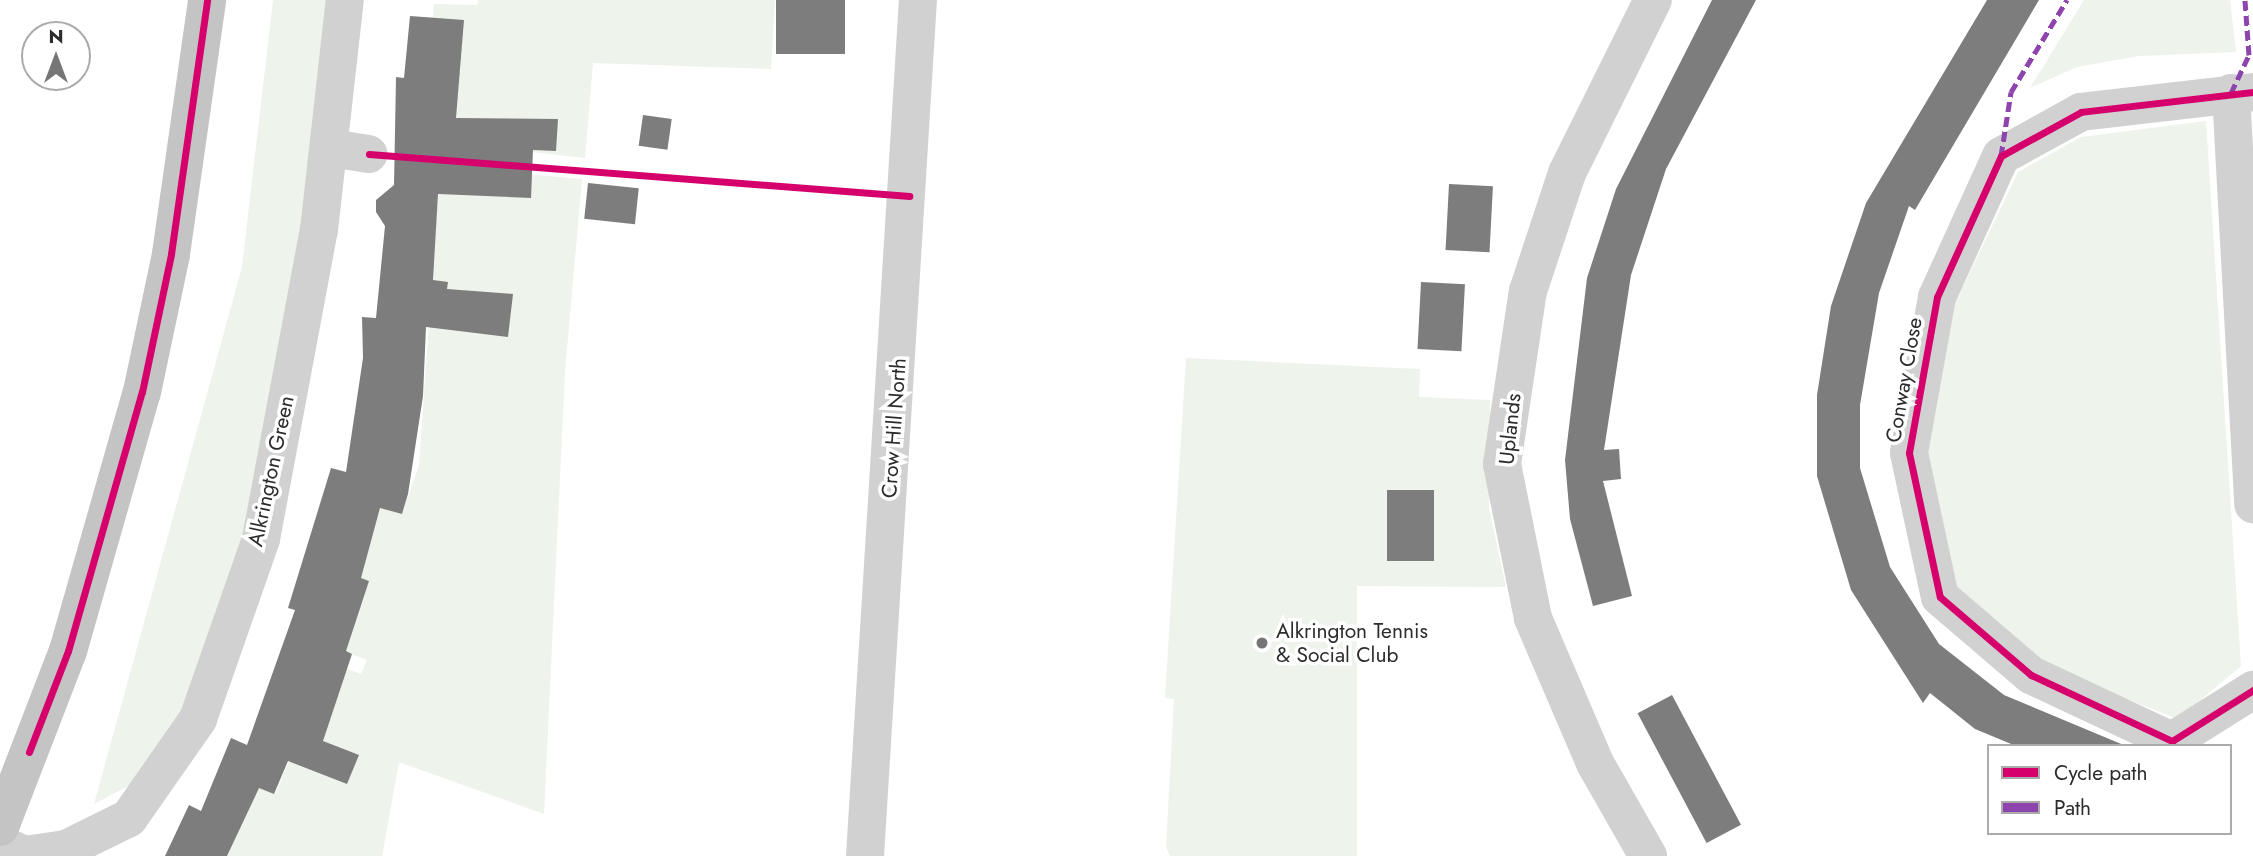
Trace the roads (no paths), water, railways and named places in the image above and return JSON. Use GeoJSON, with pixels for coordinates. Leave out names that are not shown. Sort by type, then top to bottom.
{"type":"FeatureCollection","features":[{"type":"Feature","properties":{"kind":"main road"},"geometry":{"type":"LineString","coordinates":[[0,827],[68,651],[142,392],[172,254],[207,0]]}},
{"type":"Feature","properties":{"kind":"street","name":"Alkrington Green"},"geometry":{"type":"LineString","coordinates":[[0,844],[25,855],[65,849],[130,818],[198,719],[261,539],[330,148],[345,0]]}},
{"type":"Feature","properties":{"kind":"street","name":"Crow Hill North"},"geometry":{"type":"LineString","coordinates":[[865,856],[918,0]]}},
{"type":"Feature","properties":{"kind":"street","name":"Uplands"},"geometry":{"type":"LineString","coordinates":[[1648,856],[1595,763],[1533,618],[1502,464],[1528,291],[1567,173],[1653,0]]}},
{"type":"Feature","properties":{"kind":"street","name":"Conway Close"},"geometry":{"type":"LineString","coordinates":[[2253,504],[2242,92],[2081,112],[2001,156],[1937,297],[1909,453],[1940,597],[2031,675],[2172,741],[2253,690]]}},
{"type":"Feature","properties":{"kind":"street"},"geometry":{"type":"LineString","coordinates":[[330,148],[369,155]]}},
{"type":"Feature","properties":{"kind":"place","name":"Alkrington Tennis & Social Club"},"geometry":{"type":"Point","coordinates":[1262,643]}}]}
